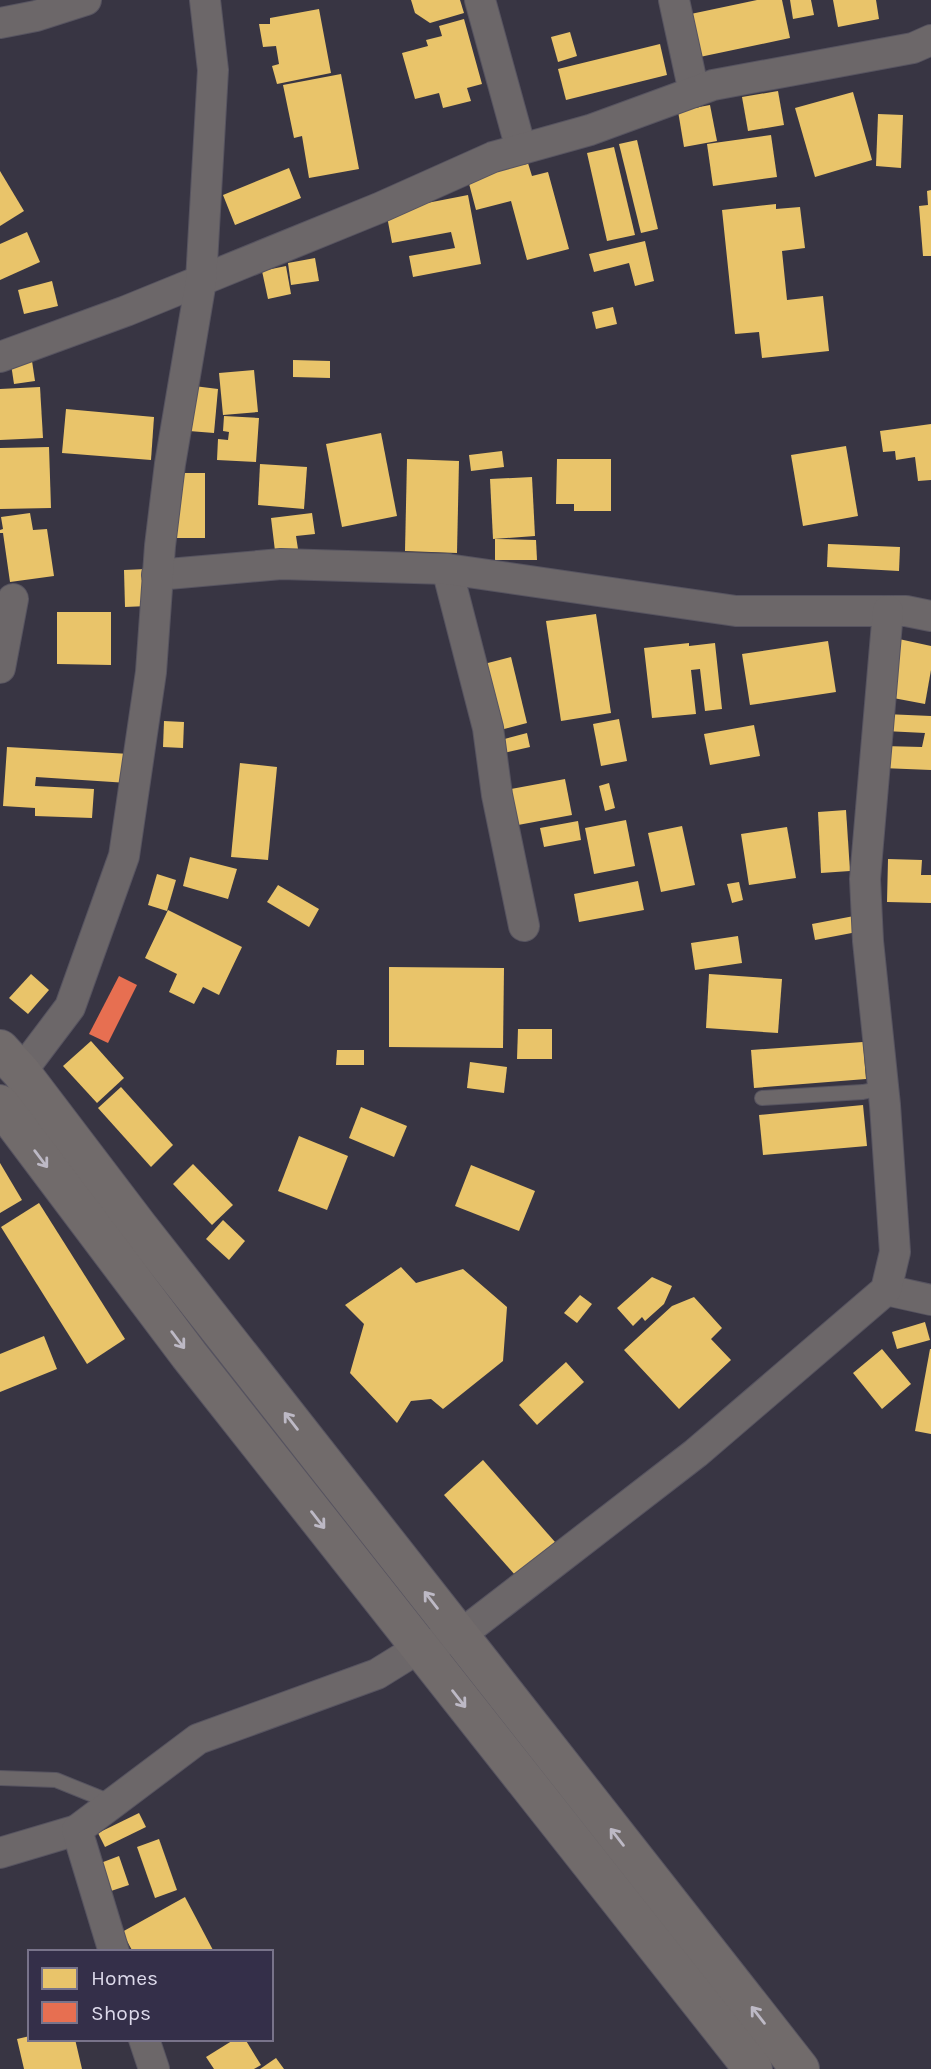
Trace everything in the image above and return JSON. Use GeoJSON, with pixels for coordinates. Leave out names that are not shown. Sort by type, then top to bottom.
{"type":"FeatureCollection","features":[{"type":"Feature","properties":{"kind":"main road"},"geometry":{"type":"LineString","coordinates":[[10,1061],[800,2069]]}},
{"type":"Feature","properties":{"kind":"main road"},"geometry":{"type":"LineString","coordinates":[[0,1104],[189,1355],[753,2069]]}},
{"type":"Feature","properties":{"kind":"street"},"geometry":{"type":"LineString","coordinates":[[0,23],[36,16],[86,0]]}},
{"type":"Feature","properties":{"kind":"street"},"geometry":{"type":"LineString","coordinates":[[10,1061],[70,1007],[124,856],[151,672],[157,575],[170,464],[201,281],[214,70],[205,0]]}},
{"type":"Feature","properties":{"kind":"street"},"geometry":{"type":"LineString","coordinates":[[480,0],[521,149]]}},
{"type":"Feature","properties":{"kind":"street"},"geometry":{"type":"LineString","coordinates":[[674,0],[694,92]]}},
{"type":"Feature","properties":{"kind":"street"},"geometry":{"type":"LineString","coordinates":[[0,357],[201,281],[379,208],[492,157],[590,130],[713,85],[913,48],[931,40]]}},
{"type":"Feature","properties":{"kind":"street"},"geometry":{"type":"LineString","coordinates":[[157,575],[281,564],[447,569],[736,611],[906,611],[931,616]]}},
{"type":"Feature","properties":{"kind":"street"},"geometry":{"type":"LineString","coordinates":[[447,569],[488,728],[497,795],[524,926]]}},
{"type":"Feature","properties":{"kind":"street"},"geometry":{"type":"LineString","coordinates":[[0,668],[13,599]]}},
{"type":"Feature","properties":{"kind":"street"},"geometry":{"type":"LineString","coordinates":[[0,1853],[77,1830],[198,1739],[377,1674],[419,1648],[459,1636],[696,1453],[886,1290],[895,1252],[865,879],[888,611]]}},
{"type":"Feature","properties":{"kind":"street"},"geometry":{"type":"LineString","coordinates":[[886,1290],[931,1300]]}},
{"type":"Feature","properties":{"kind":"street"},"geometry":{"type":"LineString","coordinates":[[77,1830],[113,1950]]}},
{"type":"Feature","properties":{"kind":"street"},"geometry":{"type":"LineString","coordinates":[[145,2041],[154,2069]]}},
{"type":"Feature","properties":{"kind":"lane"},"geometry":{"type":"LineString","coordinates":[[762,1098],[863,1092],[883,1088]]}},
{"type":"Feature","properties":{"kind":"lane"},"geometry":{"type":"LineString","coordinates":[[0,1778],[56,1780],[113,1803]]}},
{"type":"Feature","properties":{"kind":"building: Homes"},"geometry":{"type":"Polygon","coordinates":[[[411,0],[460,0],[464,13],[430,23],[415,13],[411,0]]]}},
{"type":"Feature","properties":{"kind":"building: Homes"},"geometry":{"type":"Polygon","coordinates":[[[757,0],[782,0],[790,38],[695,58],[686,15],[757,0]]]}},
{"type":"Feature","properties":{"kind":"building: Homes"},"geometry":{"type":"Polygon","coordinates":[[[790,0],[811,0],[814,15],[793,19],[790,0]]]}},
{"type":"Feature","properties":{"kind":"building: Homes"},"geometry":{"type":"Polygon","coordinates":[[[833,0],[876,0],[879,19],[838,27],[833,0]]]}},
{"type":"Feature","properties":{"kind":"building: Homes"},"geometry":{"type":"Polygon","coordinates":[[[319,9],[331,73],[277,84],[272,66],[279,64],[276,46],[263,47],[259,24],[270,24],[270,18],[319,9]]]}},
{"type":"Feature","properties":{"kind":"building: Homes"},"geometry":{"type":"Polygon","coordinates":[[[464,19],[482,84],[467,88],[471,101],[443,108],[439,93],[415,99],[402,53],[428,46],[426,40],[442,36],[439,26],[464,19]]]}},
{"type":"Feature","properties":{"kind":"building: Homes"},"geometry":{"type":"Polygon","coordinates":[[[570,32],[577,56],[558,62],[551,37],[570,32]]]}},
{"type":"Feature","properties":{"kind":"building: Homes"},"geometry":{"type":"Polygon","coordinates":[[[660,44],[667,75],[566,100],[558,69],[660,44]]]}},
{"type":"Feature","properties":{"kind":"building: Homes"},"geometry":{"type":"Polygon","coordinates":[[[341,74],[359,169],[309,178],[302,136],[294,138],[283,85],[341,74]]]}},
{"type":"Feature","properties":{"kind":"building: Homes"},"geometry":{"type":"Polygon","coordinates":[[[778,91],[784,125],[748,131],[742,97],[778,91]]]}},
{"type":"Feature","properties":{"kind":"building: Homes"},"geometry":{"type":"Polygon","coordinates":[[[853,92],[872,160],[815,177],[795,108],[853,92]]]}},
{"type":"Feature","properties":{"kind":"building: Homes"},"geometry":{"type":"Polygon","coordinates":[[[710,105],[717,141],[684,147],[678,111],[710,105]]]}},
{"type":"Feature","properties":{"kind":"building: Homes"},"geometry":{"type":"Polygon","coordinates":[[[878,114],[903,115],[901,168],[876,166],[878,114]]]}},
{"type":"Feature","properties":{"kind":"building: Homes"},"geometry":{"type":"Polygon","coordinates":[[[771,135],[777,177],[713,186],[707,144],[771,135]]]}},
{"type":"Feature","properties":{"kind":"building: Homes"},"geometry":{"type":"Polygon","coordinates":[[[637,140],[658,229],[641,233],[619,144],[637,140]]]}},
{"type":"Feature","properties":{"kind":"building: Homes"},"geometry":{"type":"Polygon","coordinates":[[[614,147],[635,235],[607,241],[587,153],[614,147]]]}},
{"type":"Feature","properties":{"kind":"building: Homes"},"geometry":{"type":"Polygon","coordinates":[[[527,160],[532,176],[548,172],[569,249],[527,260],[511,201],[476,210],[467,176],[527,160]]]}},
{"type":"Feature","properties":{"kind":"building: Homes"},"geometry":{"type":"Polygon","coordinates":[[[289,168],[301,198],[235,225],[223,195],[289,168]]]}},
{"type":"Feature","properties":{"kind":"building: Homes"},"geometry":{"type":"Polygon","coordinates":[[[0,171],[24,211],[0,226],[0,171]]]}},
{"type":"Feature","properties":{"kind":"building: Homes"},"geometry":{"type":"Polygon","coordinates":[[[931,190],[931,256],[923,256],[919,206],[928,205],[927,191],[931,190]]]}},
{"type":"Feature","properties":{"kind":"building: Homes"},"geometry":{"type":"Polygon","coordinates":[[[468,195],[481,264],[413,277],[409,256],[455,248],[451,232],[392,243],[386,211],[468,195]]]}},
{"type":"Feature","properties":{"kind":"building: Homes"},"geometry":{"type":"Polygon","coordinates":[[[776,204],[776,209],[800,207],[805,248],[782,251],[787,300],[823,296],[829,351],[762,358],[759,332],[735,334],[722,210],[776,204]]]}},
{"type":"Feature","properties":{"kind":"building: Homes"},"geometry":{"type":"Polygon","coordinates":[[[27,232],[40,262],[0,280],[0,244],[27,232]]]}},
{"type":"Feature","properties":{"kind":"building: Homes"},"geometry":{"type":"Polygon","coordinates":[[[645,241],[654,281],[635,286],[629,263],[594,272],[589,254],[645,241]]]}},
{"type":"Feature","properties":{"kind":"building: Homes"},"geometry":{"type":"Polygon","coordinates":[[[315,258],[319,281],[291,285],[288,263],[315,258]]]}},
{"type":"Feature","properties":{"kind":"building: Homes"},"geometry":{"type":"Polygon","coordinates":[[[286,266],[291,294],[268,299],[262,271],[286,266]]]}},
{"type":"Feature","properties":{"kind":"building: Homes"},"geometry":{"type":"Polygon","coordinates":[[[52,281],[58,306],[24,314],[18,290],[52,281]]]}},
{"type":"Feature","properties":{"kind":"building: Homes"},"geometry":{"type":"Polygon","coordinates":[[[613,307],[617,324],[596,329],[592,312],[613,307]]]}},
{"type":"Feature","properties":{"kind":"building: Homes"},"geometry":{"type":"Polygon","coordinates":[[[293,360],[330,361],[330,378],[293,377],[293,360]]]}},
{"type":"Feature","properties":{"kind":"building: Homes"},"geometry":{"type":"Polygon","coordinates":[[[32,361],[35,381],[14,384],[11,364],[32,361]]]}},
{"type":"Feature","properties":{"kind":"building: Homes"},"geometry":{"type":"Polygon","coordinates":[[[254,370],[258,412],[223,415],[219,373],[254,370]]]}},
{"type":"Feature","properties":{"kind":"building: Homes"},"geometry":{"type":"Polygon","coordinates":[[[194,386],[218,389],[214,433],[189,431],[194,386]]]}},
{"type":"Feature","properties":{"kind":"building: Homes"},"geometry":{"type":"Polygon","coordinates":[[[40,387],[43,438],[0,440],[0,389],[40,387]]]}},
{"type":"Feature","properties":{"kind":"building: Homes"},"geometry":{"type":"Polygon","coordinates":[[[66,409],[154,417],[151,460],[62,453],[66,409]]]}},
{"type":"Feature","properties":{"kind":"building: Homes"},"geometry":{"type":"Polygon","coordinates":[[[224,416],[259,418],[256,462],[217,460],[218,439],[228,440],[229,432],[223,431],[224,416]]]}},
{"type":"Feature","properties":{"kind":"building: Homes"},"geometry":{"type":"Polygon","coordinates":[[[931,424],[931,480],[918,481],[915,457],[896,460],[895,451],[883,452],[880,431],[931,424]]]}},
{"type":"Feature","properties":{"kind":"building: Homes"},"geometry":{"type":"Polygon","coordinates":[[[381,433],[397,516],[342,527],[326,444],[381,433]]]}},
{"type":"Feature","properties":{"kind":"building: Homes"},"geometry":{"type":"Polygon","coordinates":[[[846,446],[858,516],[803,526],[791,455],[846,446]]]}},
{"type":"Feature","properties":{"kind":"building: Homes"},"geometry":{"type":"Polygon","coordinates":[[[49,447],[51,508],[0,509],[0,448],[49,447]]]}},
{"type":"Feature","properties":{"kind":"building: Homes"},"geometry":{"type":"Polygon","coordinates":[[[502,451],[504,467],[471,471],[469,455],[502,451]]]}},
{"type":"Feature","properties":{"kind":"building: Homes"},"geometry":{"type":"Polygon","coordinates":[[[407,459],[459,461],[457,553],[405,551],[407,459]]]}},
{"type":"Feature","properties":{"kind":"building: Homes"},"geometry":{"type":"Polygon","coordinates":[[[557,459],[611,459],[611,511],[574,511],[574,504],[556,504],[557,459]]]}},
{"type":"Feature","properties":{"kind":"building: Homes"},"geometry":{"type":"Polygon","coordinates":[[[260,464],[307,467],[304,509],[258,505],[260,464]]]}},
{"type":"Feature","properties":{"kind":"building: Homes"},"geometry":{"type":"Polygon","coordinates":[[[174,473],[205,473],[205,538],[174,538],[174,473]]]}},
{"type":"Feature","properties":{"kind":"building: Homes"},"geometry":{"type":"Polygon","coordinates":[[[532,477],[535,536],[493,539],[490,479],[532,477]]]}},
{"type":"Feature","properties":{"kind":"building: Homes"},"geometry":{"type":"Polygon","coordinates":[[[30,513],[33,530],[47,529],[54,576],[10,582],[3,533],[0,533],[3,529],[1,517],[30,513]]]}},
{"type":"Feature","properties":{"kind":"building: Homes"},"geometry":{"type":"Polygon","coordinates":[[[312,513],[315,534],[296,536],[298,549],[275,551],[271,518],[312,513]]]}},
{"type":"Feature","properties":{"kind":"building: Homes"},"geometry":{"type":"Polygon","coordinates":[[[495,539],[536,540],[537,560],[495,560],[495,539]]]}},
{"type":"Feature","properties":{"kind":"building: Homes"},"geometry":{"type":"Polygon","coordinates":[[[828,544],[900,547],[899,571],[827,567],[828,544]]]}},
{"type":"Feature","properties":{"kind":"building: Homes"},"geometry":{"type":"Polygon","coordinates":[[[147,569],[148,606],[125,607],[124,570],[147,569]]]}},
{"type":"Feature","properties":{"kind":"building: Homes"},"geometry":{"type":"Polygon","coordinates":[[[57,612],[111,612],[111,665],[57,664],[57,612]]]}},
{"type":"Feature","properties":{"kind":"building: Homes"},"geometry":{"type":"Polygon","coordinates":[[[596,614],[611,713],[561,721],[546,621],[596,614]]]}},
{"type":"Feature","properties":{"kind":"building: Homes"},"geometry":{"type":"Polygon","coordinates":[[[899,639],[931,646],[931,670],[925,704],[888,697],[899,639]]]}},
{"type":"Feature","properties":{"kind":"building: Homes"},"geometry":{"type":"Polygon","coordinates":[[[828,641],[836,692],[750,705],[742,654],[828,641]]]}},
{"type":"Feature","properties":{"kind":"building: Homes"},"geometry":{"type":"Polygon","coordinates":[[[689,643],[689,646],[715,643],[722,709],[705,711],[700,669],[691,670],[696,714],[652,718],[644,648],[689,643]]]}},
{"type":"Feature","properties":{"kind":"building: Homes"},"geometry":{"type":"Polygon","coordinates":[[[511,657],[527,723],[500,730],[484,664],[511,657]]]}},
{"type":"Feature","properties":{"kind":"building: Homes"},"geometry":{"type":"Polygon","coordinates":[[[885,714],[931,716],[931,770],[882,768],[883,746],[922,747],[925,733],[885,731],[885,714]]]}},
{"type":"Feature","properties":{"kind":"building: Homes"},"geometry":{"type":"Polygon","coordinates":[[[619,719],[627,761],[601,766],[593,724],[619,719]]]}},
{"type":"Feature","properties":{"kind":"building: Homes"},"geometry":{"type":"Polygon","coordinates":[[[164,721],[184,722],[183,748],[163,747],[164,721]]]}},
{"type":"Feature","properties":{"kind":"building: Homes"},"geometry":{"type":"Polygon","coordinates":[[[754,725],[760,756],[710,765],[704,734],[754,725]]]}},
{"type":"Feature","properties":{"kind":"building: Homes"},"geometry":{"type":"Polygon","coordinates":[[[527,733],[530,747],[504,753],[501,740],[527,733]]]}},
{"type":"Feature","properties":{"kind":"building: Homes"},"geometry":{"type":"Polygon","coordinates":[[[7,747],[130,754],[128,783],[36,777],[35,786],[94,789],[92,818],[35,816],[35,808],[3,806],[7,747]]]}},
{"type":"Feature","properties":{"kind":"building: Homes"},"geometry":{"type":"Polygon","coordinates":[[[240,763],[277,767],[268,860],[231,857],[240,763]]]}},
{"type":"Feature","properties":{"kind":"building: Homes"},"geometry":{"type":"Polygon","coordinates":[[[565,779],[572,815],[518,825],[511,789],[565,779]]]}},
{"type":"Feature","properties":{"kind":"building: Homes"},"geometry":{"type":"Polygon","coordinates":[[[609,783],[615,808],[605,811],[599,786],[609,783]]]}},
{"type":"Feature","properties":{"kind":"building: Homes"},"geometry":{"type":"Polygon","coordinates":[[[846,810],[850,871],[821,873],[818,812],[846,810]]]}},
{"type":"Feature","properties":{"kind":"building: Homes"},"geometry":{"type":"Polygon","coordinates":[[[626,820],[635,866],[594,874],[585,828],[626,820]]]}},
{"type":"Feature","properties":{"kind":"building: Homes"},"geometry":{"type":"Polygon","coordinates":[[[578,821],[581,840],[544,847],[540,828],[578,821]]]}},
{"type":"Feature","properties":{"kind":"building: Homes"},"geometry":{"type":"Polygon","coordinates":[[[682,826],[695,885],[661,892],[648,833],[682,826]]]}},
{"type":"Feature","properties":{"kind":"building: Homes"},"geometry":{"type":"Polygon","coordinates":[[[787,827],[796,878],[749,885],[741,834],[787,827]]]}},
{"type":"Feature","properties":{"kind":"building: Homes"},"geometry":{"type":"Polygon","coordinates":[[[190,857],[237,869],[228,899],[183,886],[190,857]]]}},
{"type":"Feature","properties":{"kind":"building: Homes"},"geometry":{"type":"Polygon","coordinates":[[[888,859],[922,860],[921,875],[931,875],[931,903],[887,902],[888,859]]]}},
{"type":"Feature","properties":{"kind":"building: Homes"},"geometry":{"type":"Polygon","coordinates":[[[157,874],[176,880],[167,911],[148,905],[157,874]]]}},
{"type":"Feature","properties":{"kind":"building: Homes"},"geometry":{"type":"Polygon","coordinates":[[[638,881],[644,910],[579,922],[574,894],[638,881]]]}},
{"type":"Feature","properties":{"kind":"building: Homes"},"geometry":{"type":"Polygon","coordinates":[[[739,882],[743,900],[732,903],[727,884],[739,882]]]}},
{"type":"Feature","properties":{"kind":"building: Homes"},"geometry":{"type":"Polygon","coordinates":[[[278,885],[319,909],[309,927],[267,902],[278,885]]]}},
{"type":"Feature","properties":{"kind":"building: Homes"},"geometry":{"type":"Polygon","coordinates":[[[168,910],[242,947],[219,995],[203,987],[194,1004],[169,992],[177,974],[145,958],[168,910]]]}},
{"type":"Feature","properties":{"kind":"building: Homes"},"geometry":{"type":"Polygon","coordinates":[[[854,916],[857,932],[815,940],[812,924],[854,916]]]}},
{"type":"Feature","properties":{"kind":"building: Homes"},"geometry":{"type":"Polygon","coordinates":[[[738,936],[742,963],[695,970],[691,943],[738,936]]]}},
{"type":"Feature","properties":{"kind":"building: Homes"},"geometry":{"type":"Polygon","coordinates":[[[389,967],[504,968],[503,1048],[389,1047],[389,967]]]}},
{"type":"Feature","properties":{"kind":"building: Homes"},"geometry":{"type":"Polygon","coordinates":[[[31,974],[49,990],[28,1014],[9,998],[31,974]]]}},
{"type":"Feature","properties":{"kind":"building: Homes"},"geometry":{"type":"Polygon","coordinates":[[[709,974],[782,979],[778,1033],[706,1028],[709,974]]]}},
{"type":"Feature","properties":{"kind":"building: Homes"},"geometry":{"type":"Polygon","coordinates":[[[518,1029],[552,1029],[552,1059],[517,1059],[518,1029]]]}},
{"type":"Feature","properties":{"kind":"building: Homes"},"geometry":{"type":"Polygon","coordinates":[[[91,1041],[124,1078],[97,1103],[63,1066],[91,1041]]]}},
{"type":"Feature","properties":{"kind":"building: Homes"},"geometry":{"type":"Polygon","coordinates":[[[863,1042],[866,1079],[754,1088],[751,1050],[863,1042]]]}},
{"type":"Feature","properties":{"kind":"building: Homes"},"geometry":{"type":"Polygon","coordinates":[[[337,1050],[364,1050],[364,1065],[336,1065],[337,1050]]]}},
{"type":"Feature","properties":{"kind":"building: Homes"},"geometry":{"type":"Polygon","coordinates":[[[470,1062],[507,1067],[504,1093],[467,1088],[470,1062]]]}},
{"type":"Feature","properties":{"kind":"building: Homes"},"geometry":{"type":"Polygon","coordinates":[[[121,1087],[173,1145],[151,1167],[98,1108],[121,1087]]]}},
{"type":"Feature","properties":{"kind":"building: Homes"},"geometry":{"type":"Polygon","coordinates":[[[863,1105],[867,1146],[763,1155],[759,1115],[863,1105]]]}},
{"type":"Feature","properties":{"kind":"building: Homes"},"geometry":{"type":"Polygon","coordinates":[[[361,1107],[407,1126],[394,1157],[349,1138],[361,1107]]]}},
{"type":"Feature","properties":{"kind":"building: Homes"},"geometry":{"type":"Polygon","coordinates":[[[299,1136],[348,1156],[327,1210],[278,1191],[299,1136]]]}},
{"type":"Feature","properties":{"kind":"building: Homes"},"geometry":{"type":"Polygon","coordinates":[[[0,1163],[22,1200],[0,1213],[0,1163]]]}},
{"type":"Feature","properties":{"kind":"building: Homes"},"geometry":{"type":"Polygon","coordinates":[[[193,1164],[233,1205],[212,1225],[173,1184],[193,1164]]]}},
{"type":"Feature","properties":{"kind":"building: Homes"},"geometry":{"type":"Polygon","coordinates":[[[471,1165],[535,1191],[519,1231],[455,1206],[471,1165]]]}},
{"type":"Feature","properties":{"kind":"building: Homes"},"geometry":{"type":"Polygon","coordinates":[[[39,1203],[125,1339],[87,1364],[1,1227],[39,1203]]]}},
{"type":"Feature","properties":{"kind":"building: Homes"},"geometry":{"type":"Polygon","coordinates":[[[223,1220],[245,1241],[229,1260],[206,1239],[223,1220]]]}},
{"type":"Feature","properties":{"kind":"building: Homes"},"geometry":{"type":"Polygon","coordinates":[[[401,1267],[416,1283],[463,1269],[507,1307],[503,1361],[443,1409],[431,1399],[411,1401],[397,1423],[350,1373],[364,1324],[345,1305],[401,1267]]]}},
{"type":"Feature","properties":{"kind":"building: Homes"},"geometry":{"type":"Polygon","coordinates":[[[652,1277],[672,1286],[664,1304],[645,1321],[642,1317],[633,1326],[617,1308],[652,1277]]]}},
{"type":"Feature","properties":{"kind":"building: Homes"},"geometry":{"type":"Polygon","coordinates":[[[580,1295],[592,1304],[577,1323],[564,1313],[580,1295]]]}},
{"type":"Feature","properties":{"kind":"building: Homes"},"geometry":{"type":"Polygon","coordinates":[[[694,1297],[722,1328],[711,1339],[731,1360],[679,1409],[624,1350],[672,1306],[694,1297]]]}},
{"type":"Feature","properties":{"kind":"building: Homes"},"geometry":{"type":"Polygon","coordinates":[[[925,1322],[930,1340],[897,1349],[892,1332],[925,1322]]]}},
{"type":"Feature","properties":{"kind":"building: Homes"},"geometry":{"type":"Polygon","coordinates":[[[44,1336],[57,1369],[0,1392],[0,1354],[44,1336]]]}},
{"type":"Feature","properties":{"kind":"building: Homes"},"geometry":{"type":"Polygon","coordinates":[[[882,1349],[911,1384],[882,1409],[853,1373],[882,1349]]]}},
{"type":"Feature","properties":{"kind":"building: Homes"},"geometry":{"type":"Polygon","coordinates":[[[931,1349],[931,1434],[915,1431],[931,1349]]]}},
{"type":"Feature","properties":{"kind":"building: Homes"},"geometry":{"type":"Polygon","coordinates":[[[566,1362],[584,1382],[537,1425],[519,1405],[566,1362]]]}},
{"type":"Feature","properties":{"kind":"building: Homes"},"geometry":{"type":"Polygon","coordinates":[[[483,1460],[555,1542],[516,1576],[444,1495],[483,1460]]]}},
{"type":"Feature","properties":{"kind":"building: Homes"},"geometry":{"type":"Polygon","coordinates":[[[139,1813],[146,1827],[105,1847],[98,1833],[139,1813]]]}},
{"type":"Feature","properties":{"kind":"building: Homes"},"geometry":{"type":"Polygon","coordinates":[[[159,1839],[177,1890],[155,1898],[137,1847],[159,1839]]]}},
{"type":"Feature","properties":{"kind":"building: Homes"},"geometry":{"type":"Polygon","coordinates":[[[119,1856],[129,1885],[108,1892],[98,1864],[119,1856]]]}},
{"type":"Feature","properties":{"kind":"building: Homes"},"geometry":{"type":"Polygon","coordinates":[[[185,1897],[213,1950],[132,1950],[122,1932],[185,1897]]]}},
{"type":"Feature","properties":{"kind":"building: Homes"},"geometry":{"type":"Polygon","coordinates":[[[28,2036],[28,2041],[75,2041],[82,2069],[24,2069],[17,2039],[28,2036]]]}},
{"type":"Feature","properties":{"kind":"building: Homes"},"geometry":{"type":"Polygon","coordinates":[[[232,2041],[246,2041],[261,2065],[254,2069],[214,2069],[206,2057],[232,2041]]]}},
{"type":"Feature","properties":{"kind":"building: Homes"},"geometry":{"type":"Polygon","coordinates":[[[276,2058],[284,2069],[260,2069],[276,2058]]]}},
{"type":"Feature","properties":{"kind":"building: Shops"},"geometry":{"type":"Polygon","coordinates":[[[119,976],[137,985],[108,1043],[89,1034],[119,976]]]}}]}
